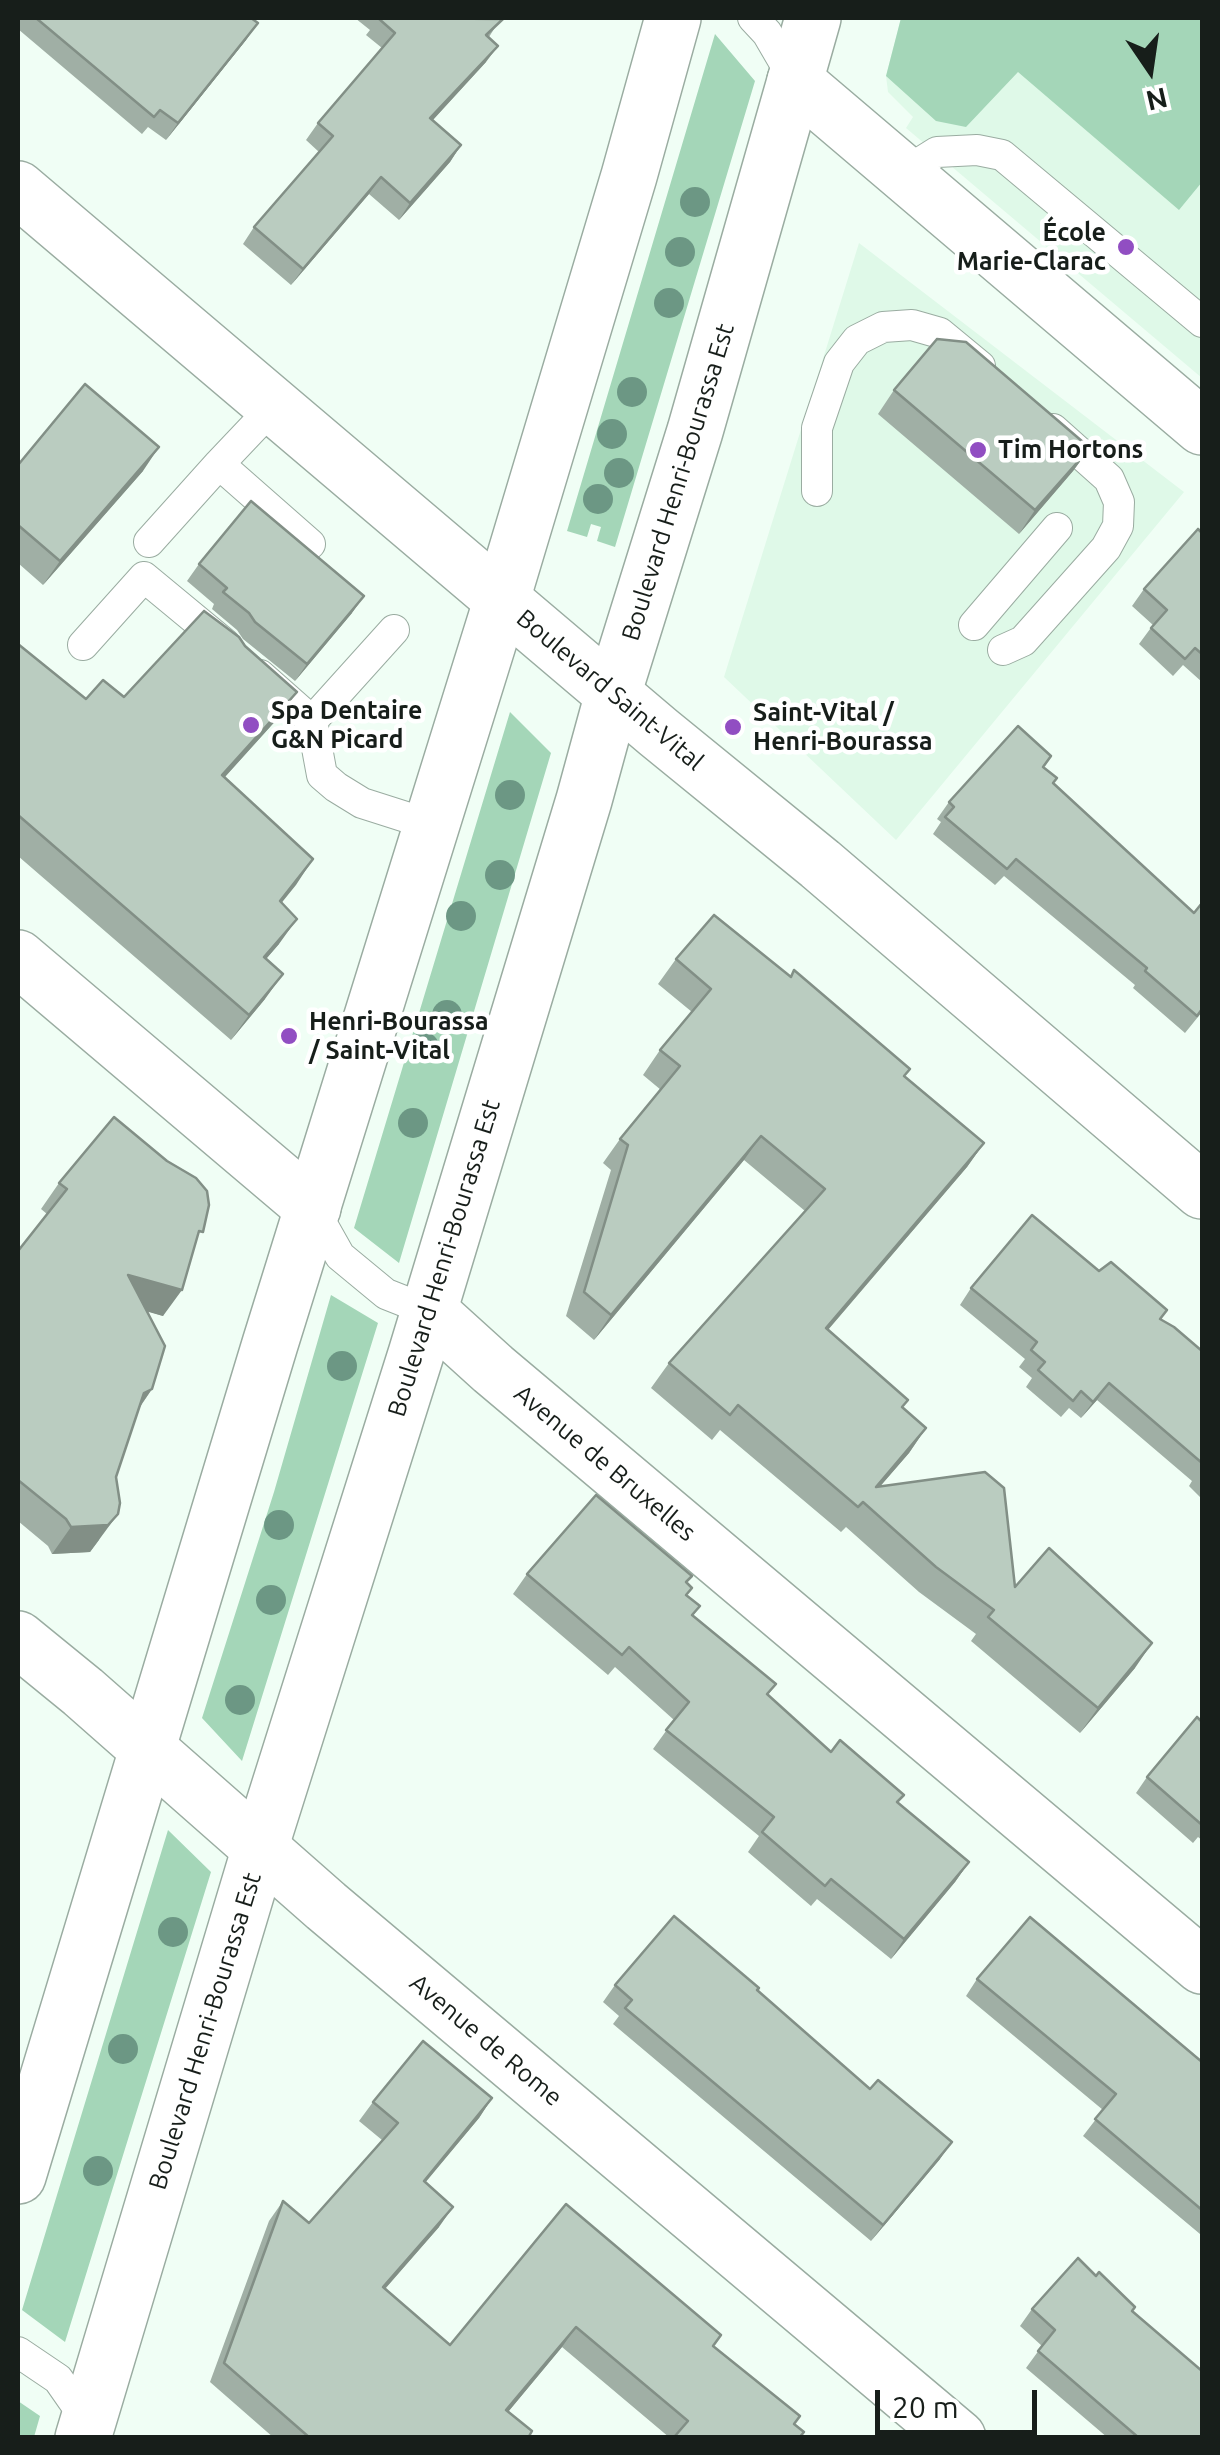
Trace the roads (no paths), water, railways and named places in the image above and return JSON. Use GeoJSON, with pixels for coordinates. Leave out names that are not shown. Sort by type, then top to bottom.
{"type":"FeatureCollection","features":[{"type":"Feature","properties":{"kind":"main road"},"geometry":{"type":"LineString","coordinates":[[18,2176],[502,599],[630,176],[673,18]]}},
{"type":"Feature","properties":{"kind":"main road","name":"Boulevard Henri-Bourassa Est"},"geometry":{"type":"LineString","coordinates":[[92,2432],[260,1848],[578,819],[695,431],[813,18]]}},
{"type":"Feature","properties":{"kind":"main road"},"geometry":{"type":"LineString","coordinates":[[795,81],[1202,427]]}},
{"type":"Feature","properties":{"kind":"main road","name":"Boulevard Saint-Vital"},"geometry":{"type":"LineString","coordinates":[[18,189],[1202,1191]]}},
{"type":"Feature","properties":{"kind":"main road","name":"Avenue de Bruxelles"},"geometry":{"type":"LineString","coordinates":[[18,958],[313,1208]]}},
{"type":"Feature","properties":{"kind":"main road","name":"Avenue de Bruxelles"},"geometry":{"type":"LineString","coordinates":[[428,1311],[1202,1966]]}},
{"type":"Feature","properties":{"kind":"main road","name":"Avenue de Rome"},"geometry":{"type":"LineString","coordinates":[[18,1639],[958,2438]]}},
{"type":"Feature","properties":{"kind":"lane"},"geometry":{"type":"LineString","coordinates":[[753,18],[767,33],[795,81]]}},
{"type":"Feature","properties":{"kind":"lane"},"geometry":{"type":"LineString","coordinates":[[904,172],[937,152],[976,150],[1002,155],[1202,322]]}},
{"type":"Feature","properties":{"kind":"lane"},"geometry":{"type":"LineString","coordinates":[[817,491],[817,428],[827,394],[847,350],[869,332],[898,324],[926,328],[952,342],[996,380]]}},
{"type":"Feature","properties":{"kind":"lane"},"geometry":{"type":"LineString","coordinates":[[1003,650],[1024,642],[1106,548],[1120,514],[1109,479],[1025,405]]}},
{"type":"Feature","properties":{"kind":"lane"},"geometry":{"type":"LineString","coordinates":[[149,542],[274,406]]}},
{"type":"Feature","properties":{"kind":"lane"},"geometry":{"type":"LineString","coordinates":[[219,464],[310,544]]}},
{"type":"Feature","properties":{"kind":"lane"},"geometry":{"type":"LineString","coordinates":[[974,625],[1056,528]]}},
{"type":"Feature","properties":{"kind":"lane"},"geometry":{"type":"LineString","coordinates":[[83,645],[144,577],[312,721],[322,774],[336,787],[362,804],[432,824]]}},
{"type":"Feature","properties":{"kind":"lane"},"geometry":{"type":"LineString","coordinates":[[312,721],[394,630]]}},
{"type":"Feature","properties":{"kind":"lane","name":"Avenue de Bruxelles"},"geometry":{"type":"LineString","coordinates":[[313,1208],[340,1256],[386,1294],[428,1311]]}},
{"type":"Feature","properties":{"kind":"lane"},"geometry":{"type":"LineString","coordinates":[[18,2352],[58,2379],[92,2432]]}},
{"type":"Feature","properties":{"kind":"place","name":"École Marie-Clarac"},"geometry":{"type":"Point","coordinates":[1126,247]}},
{"type":"Feature","properties":{"kind":"place","name":"Tim Hortons"},"geometry":{"type":"Point","coordinates":[978,450]}},
{"type":"Feature","properties":{"kind":"place","name":"Spa Dentaire G&N Picard"},"geometry":{"type":"Point","coordinates":[251,725]}},
{"type":"Feature","properties":{"kind":"place","name":"Saint-Vital / Henri-Bourassa"},"geometry":{"type":"Point","coordinates":[733,727]}},
{"type":"Feature","properties":{"kind":"place","name":"Henri-Bourassa / Saint-Vital"},"geometry":{"type":"Point","coordinates":[289,1036]}}]}
